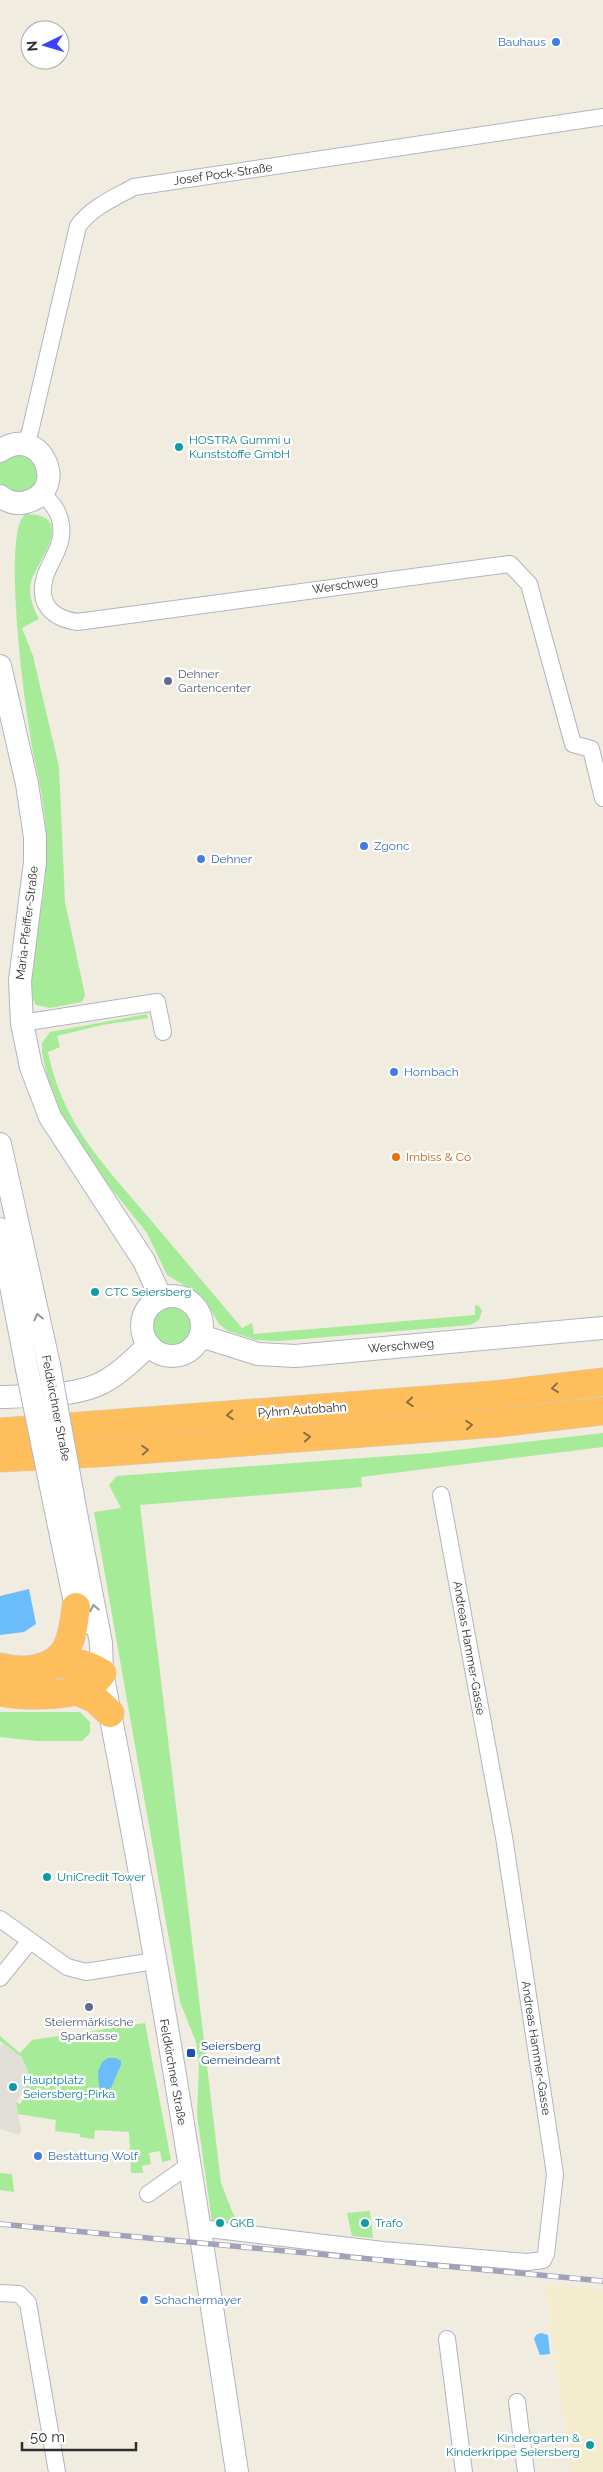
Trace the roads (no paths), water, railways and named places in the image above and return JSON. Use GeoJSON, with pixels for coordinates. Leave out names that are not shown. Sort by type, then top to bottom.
{"type":"FeatureCollection","features":[{"type":"Feature","properties":{"kind":"highway","name":"Pyhrn Autobahn"},"geometry":{"type":"LineString","coordinates":[[0,1432],[493,1395],[603,1382]]}},
{"type":"Feature","properties":{"kind":"highway"},"geometry":{"type":"LineString","coordinates":[[0,1458],[97,1453],[498,1423],[603,1411]]}},
{"type":"Feature","properties":{"kind":"highway"},"geometry":{"type":"LineString","coordinates":[[0,1478],[11,1474],[72,1467],[97,1453]]}},
{"type":"Feature","properties":{"kind":"highway"},"geometry":{"type":"LineString","coordinates":[[45,1667],[65,1650],[72,1634],[76,1607]]}},
{"type":"Feature","properties":{"kind":"highway"},"geometry":{"type":"LineString","coordinates":[[0,1667],[24,1671],[81,1662],[102,1673],[91,1684],[74,1690],[43,1694],[0,1692]]}},
{"type":"Feature","properties":{"kind":"highway"},"geometry":{"type":"LineString","coordinates":[[74,1690],[95,1699],[110,1713]]}},
{"type":"Feature","properties":{"kind":"main road"},"geometry":{"type":"LineString","coordinates":[[0,451],[14,444],[24,444],[36,449],[46,462],[48,480],[42,493],[33,500],[23,503],[1,502]]}},
{"type":"Feature","properties":{"kind":"main road","name":"Maria-Pfeiffer-Straße"},"geometry":{"type":"LineString","coordinates":[[0,666],[27,784],[35,837],[32,890],[20,966],[22,1023],[34,1080],[50,1117],[127,1233],[144,1262],[161,1298]]}},
{"type":"Feature","properties":{"kind":"main road","name":"Feldkirchner Straße"},"geometry":{"type":"LineString","coordinates":[[0,1144],[48,1365],[76,1607],[91,1653],[102,1673]]}},
{"type":"Feature","properties":{"kind":"main road","name":"Feldkirchner Straße"},"geometry":{"type":"LineString","coordinates":[[0,1229],[26,1369],[101,1642],[102,1673],[200,2228],[237,2472]]}},
{"type":"Feature","properties":{"kind":"main road"},"geometry":{"type":"LineString","coordinates":[[178,1297],[193,1304],[202,1319],[201,1336],[193,1348],[176,1356],[161,1354],[149,1345],[143,1330],[144,1319],[151,1305],[161,1298],[178,1297]]}},
{"type":"Feature","properties":{"kind":"main road","name":"Werschweg"},"geometry":{"type":"LineString","coordinates":[[201,1336],[258,1354],[295,1356],[603,1328]]}},
{"type":"Feature","properties":{"kind":"main road"},"geometry":{"type":"LineString","coordinates":[[0,1397],[79,1390],[98,1385],[120,1371],[149,1345]]}},
{"type":"Feature","properties":{"kind":"street","name":"Josef Pock-Straße"},"geometry":{"type":"LineString","coordinates":[[24,444],[30,432],[78,226],[87,214],[102,204],[134,187],[603,117]]}},
{"type":"Feature","properties":{"kind":"street","name":"Werschweg"},"geometry":{"type":"LineString","coordinates":[[42,493],[51,502],[61,524],[60,547],[46,575],[44,585],[47,606],[54,616],[62,620],[77,622],[510,564],[529,584],[573,744],[591,749],[603,798]]}},
{"type":"Feature","properties":{"kind":"street"},"geometry":{"type":"LineString","coordinates":[[22,1023],[157,1002],[163,1032]]}},
{"type":"Feature","properties":{"kind":"street","name":"Andreas Hammer-Gasse"},"geometry":{"type":"LineString","coordinates":[[200,2228],[384,2250],[527,2262],[543,2260],[546,2254],[555,2174],[504,1837],[441,1495]]}},
{"type":"Feature","properties":{"kind":"street"},"geometry":{"type":"LineString","coordinates":[[0,1919],[67,1967],[86,1972],[154,1961]]}},
{"type":"Feature","properties":{"kind":"street"},"geometry":{"type":"LineString","coordinates":[[0,1978],[30,1941]]}},
{"type":"Feature","properties":{"kind":"street"},"geometry":{"type":"LineString","coordinates":[[148,2194],[189,2165]]}},
{"type":"Feature","properties":{"kind":"street"},"geometry":{"type":"LineString","coordinates":[[0,2293],[19,2294],[28,2303],[57,2472]]}},
{"type":"Feature","properties":{"kind":"street"},"geometry":{"type":"LineString","coordinates":[[447,2339],[464,2472]]}},
{"type":"Feature","properties":{"kind":"street"},"geometry":{"type":"LineString","coordinates":[[517,2402],[526,2472]]}},
{"type":"Feature","properties":{"kind":"water"},"geometry":{"type":"Polygon","coordinates":[[[29,1589],[36,1624],[24,1632],[0,1635],[0,1596],[29,1589]]]}},
{"type":"Feature","properties":{"kind":"water"},"geometry":{"type":"Polygon","coordinates":[[[108,2058],[116,2058],[121,2061],[121,2065],[111,2088],[105,2090],[99,2087],[98,2072],[102,2062],[108,2058]]]}},
{"type":"Feature","properties":{"kind":"water"},"geometry":{"type":"Polygon","coordinates":[[[541,2333],[548,2335],[550,2354],[540,2355],[534,2339],[536,2335],[541,2333]]]}},
{"type":"Feature","properties":{"kind":"railway"},"geometry":{"type":"LineString","coordinates":[[0,2224],[603,2281]]}},
{"type":"Feature","properties":{"kind":"place","name":"Bauhaus"},"geometry":{"type":"Point","coordinates":[556,42]}},
{"type":"Feature","properties":{"kind":"place","name":"HOSTRA Gummi u Kunststoffe GmbH"},"geometry":{"type":"Point","coordinates":[179,447]}},
{"type":"Feature","properties":{"kind":"place","name":"Dehner Gartencenter"},"geometry":{"type":"Point","coordinates":[168,681]}},
{"type":"Feature","properties":{"kind":"place","name":"Zgonc"},"geometry":{"type":"Point","coordinates":[364,846]}},
{"type":"Feature","properties":{"kind":"place","name":"Dehner"},"geometry":{"type":"Point","coordinates":[201,859]}},
{"type":"Feature","properties":{"kind":"place","name":"Hornbach"},"geometry":{"type":"Point","coordinates":[394,1072]}},
{"type":"Feature","properties":{"kind":"place","name":"Imbiss & Co"},"geometry":{"type":"Point","coordinates":[396,1157]}},
{"type":"Feature","properties":{"kind":"place","name":"CTC Seiersberg"},"geometry":{"type":"Point","coordinates":[95,1292]}},
{"type":"Feature","properties":{"kind":"place","name":"UniCredit Tower"},"geometry":{"type":"Point","coordinates":[47,1877]}},
{"type":"Feature","properties":{"kind":"place","name":"Steiermärkische Sparkasse"},"geometry":{"type":"Point","coordinates":[89,2007]}},
{"type":"Feature","properties":{"kind":"place","name":"Seiersberg Gemeindeamt"},"geometry":{"type":"Point","coordinates":[191,2053]}},
{"type":"Feature","properties":{"kind":"place","name":"Hauptplatz Seiersberg-Pirka"},"geometry":{"type":"Point","coordinates":[13,2087]}},
{"type":"Feature","properties":{"kind":"place","name":"Bestattung Wolf"},"geometry":{"type":"Point","coordinates":[38,2156]}},
{"type":"Feature","properties":{"kind":"place","name":"GKB"},"geometry":{"type":"Point","coordinates":[220,2223]}},
{"type":"Feature","properties":{"kind":"place","name":"Trafo"},"geometry":{"type":"Point","coordinates":[365,2223]}},
{"type":"Feature","properties":{"kind":"place","name":"Schachermayer"},"geometry":{"type":"Point","coordinates":[144,2300]}},
{"type":"Feature","properties":{"kind":"place","name":"Kindergarten & Kinderkrippe Seiersberg"},"geometry":{"type":"Point","coordinates":[590,2445]}}]}
